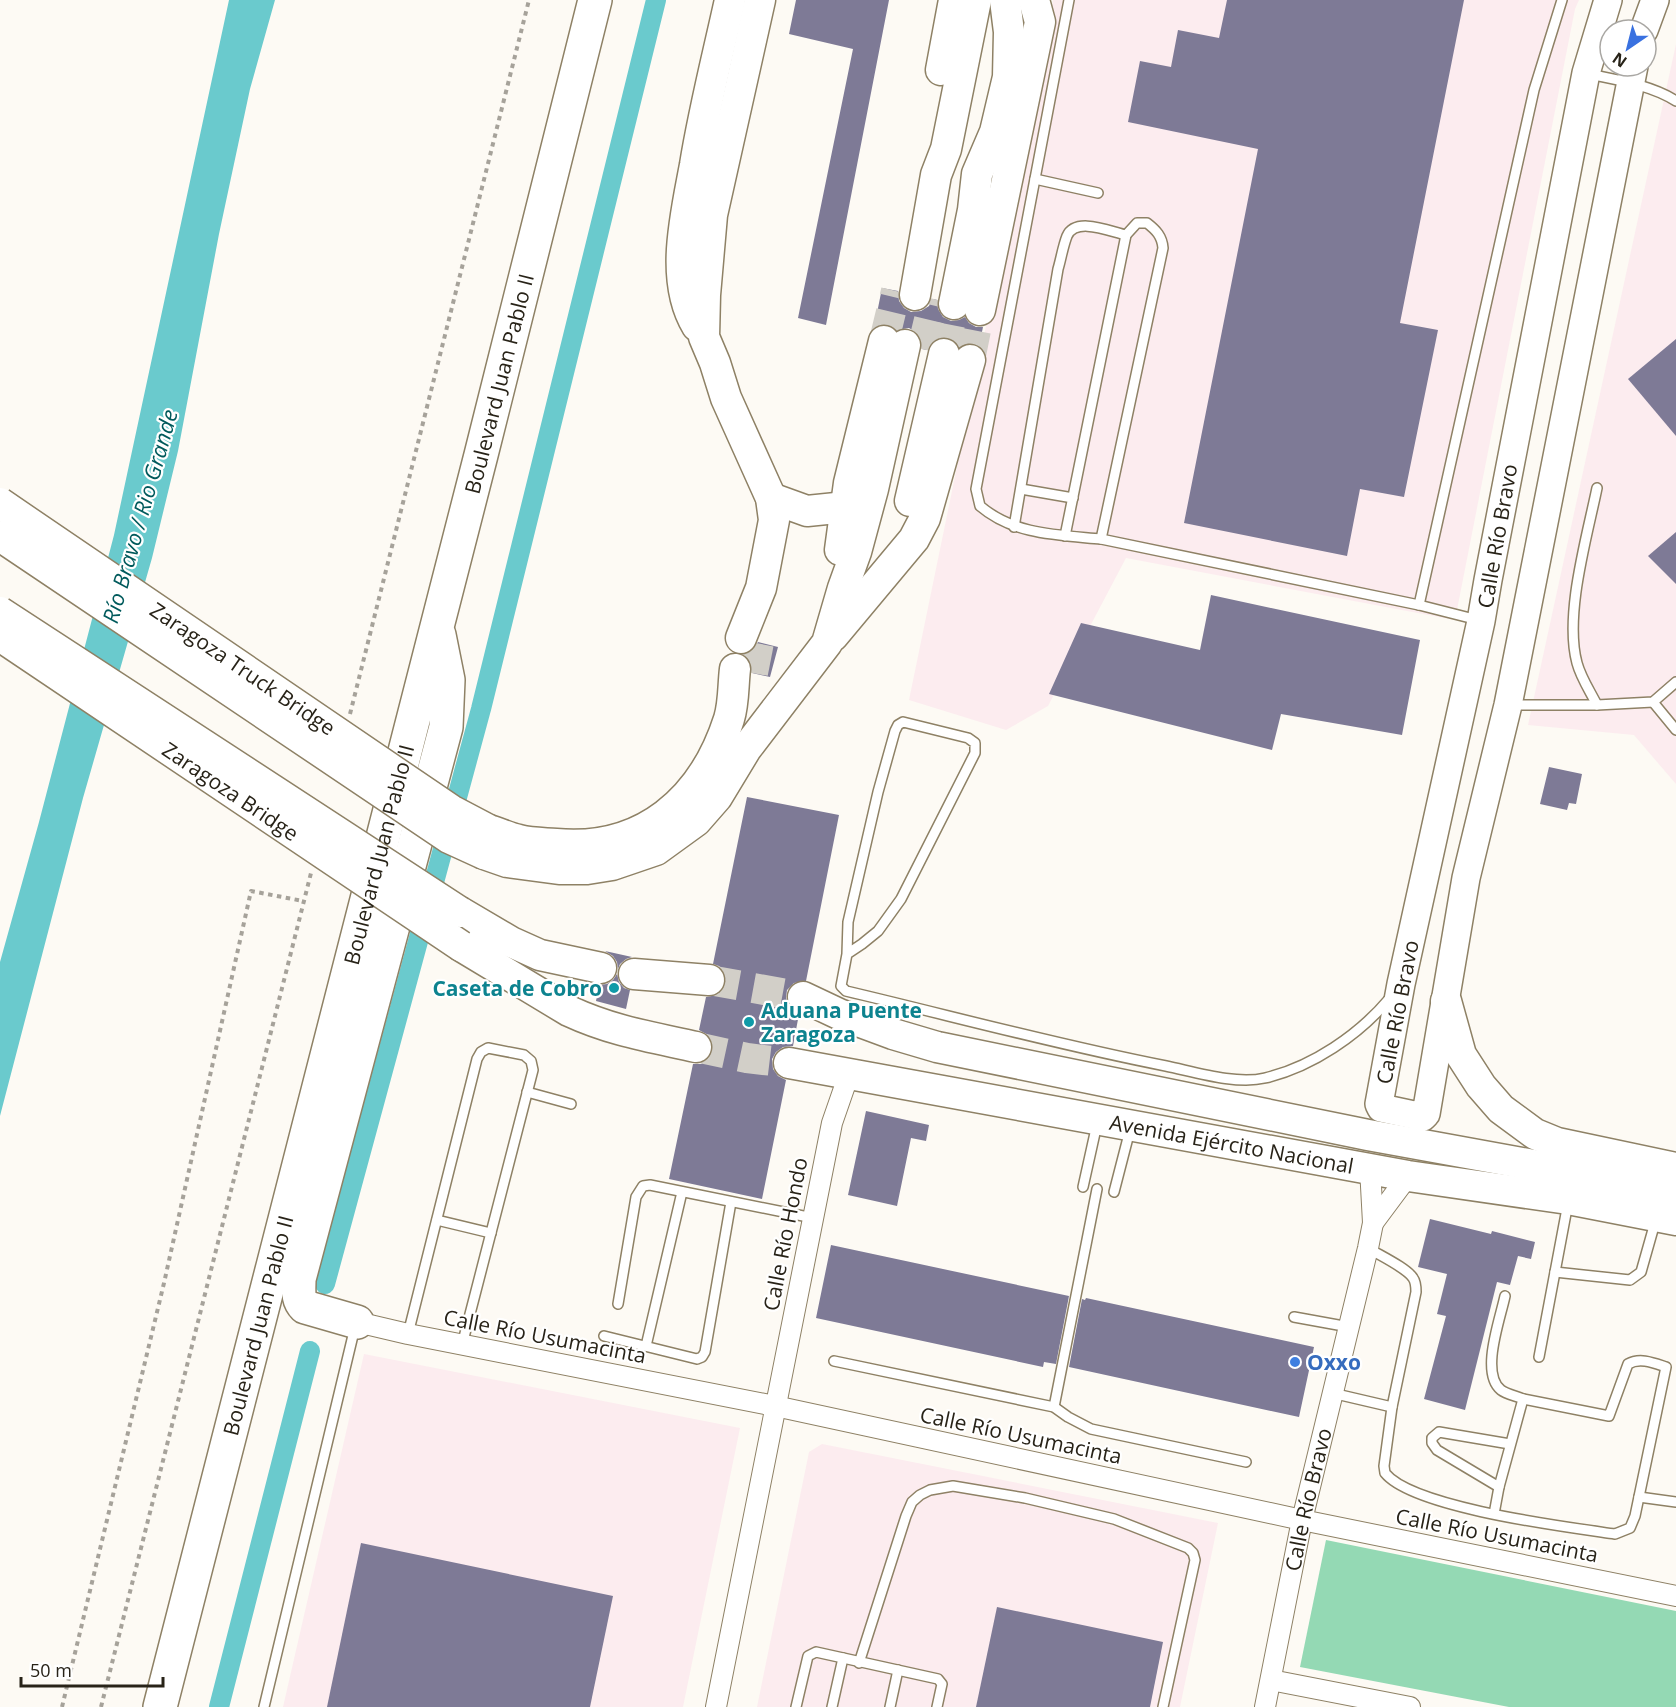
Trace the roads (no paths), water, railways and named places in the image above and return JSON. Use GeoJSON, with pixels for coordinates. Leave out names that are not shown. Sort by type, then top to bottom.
{"type":"FeatureCollection","features":[{"type":"Feature","properties":{"kind":"highway","name":"Boulevard Juan Pablo II"},"geometry":{"type":"LineString","coordinates":[[160,1707],[595,0]]}},
{"type":"Feature","properties":{"kind":"highway"},"geometry":{"type":"LineString","coordinates":[[357,1322],[305,1307],[300,1302],[298,1294],[299,1279],[446,727],[447,680],[437,623]]}},
{"type":"Feature","properties":{"kind":"main road"},"geometry":{"type":"LineString","coordinates":[[730,0],[702,123],[684,228],[683,282],[692,316],[716,363],[726,398],[771,498],[774,520],[750,640]]}},
{"type":"Feature","properties":{"kind":"main road"},"geometry":{"type":"LineString","coordinates":[[704,337],[705,285],[712,215],[760,0]]}},
{"type":"Feature","properties":{"kind":"main road"},"geometry":{"type":"LineString","coordinates":[[936,300],[908,246],[954,0]]}},
{"type":"Feature","properties":{"kind":"main road"},"geometry":{"type":"LineString","coordinates":[[936,300],[936,175],[946,149],[976,0]]}},
{"type":"Feature","properties":{"kind":"main road"},"geometry":{"type":"LineString","coordinates":[[936,300],[957,201],[977,174],[995,132],[1008,76],[1009,32],[1005,0]]}},
{"type":"Feature","properties":{"kind":"main road"},"geometry":{"type":"LineString","coordinates":[[936,300],[1040,22],[1034,0]]}},
{"type":"Feature","properties":{"kind":"main road"},"geometry":{"type":"LineString","coordinates":[[939,166],[957,201]]}},
{"type":"Feature","properties":{"kind":"main road"},"geometry":{"type":"LineString","coordinates":[[936,300],[973,210],[977,174]]}},
{"type":"Feature","properties":{"kind":"main road"},"geometry":{"type":"LineString","coordinates":[[827,643],[849,483],[925,350]]}},
{"type":"Feature","properties":{"kind":"main road"},"geometry":{"type":"LineString","coordinates":[[827,643],[873,489],[925,350]]}},
{"type":"Feature","properties":{"kind":"main road"},"geometry":{"type":"LineString","coordinates":[[486,842],[507,862],[559,869],[587,869],[612,865],[656,850],[696,822],[717,797],[746,749],[827,643],[914,539],[925,518],[925,350]]}},
{"type":"Feature","properties":{"kind":"main road"},"geometry":{"type":"LineString","coordinates":[[771,498],[807,511],[846,507]]}},
{"type":"Feature","properties":{"kind":"main road","name":"Zaragoza Truck Bridge"},"geometry":{"type":"LineString","coordinates":[[0,503],[451,810],[486,842]]}},
{"type":"Feature","properties":{"kind":"main road","name":"Zaragoza Truck Bridge"},"geometry":{"type":"LineString","coordinates":[[0,536],[449,838],[486,842]]}},
{"type":"Feature","properties":{"kind":"main road"},"geometry":{"type":"LineString","coordinates":[[0,598],[71,648],[78,663]]}},
{"type":"Feature","properties":{"kind":"main road"},"geometry":{"type":"LineString","coordinates":[[0,612],[460,912],[511,942],[540,955],[601,968]]}},
{"type":"Feature","properties":{"kind":"main road","name":"Zaragoza Bridge"},"geometry":{"type":"LineString","coordinates":[[0,636],[461,946],[569,1011],[610,1029],[696,1047]]}},
{"type":"Feature","properties":{"kind":"main road"},"geometry":{"type":"LineString","coordinates":[[486,842],[521,841],[575,846],[621,839],[644,830],[662,819],[695,787],[717,748],[730,717],[744,671]]}},
{"type":"Feature","properties":{"kind":"main road"},"geometry":{"type":"LineString","coordinates":[[634,974],[710,980]]}},
{"type":"Feature","properties":{"kind":"main road","name":"Avenida Ejército Nacional"},"geometry":{"type":"LineString","coordinates":[[803,998],[871,1026],[937,1047],[1368,1135],[1676,1191]]}},
{"type":"Feature","properties":{"kind":"main road"},"geometry":{"type":"LineString","coordinates":[[1446,1001],[1461,1055],[1481,1086],[1501,1109],[1535,1134],[1557,1143],[1676,1168]]}},
{"type":"Feature","properties":{"kind":"main road","name":"Avenida Ejército Nacional"},"geometry":{"type":"LineString","coordinates":[[789,1063],[1408,1176],[1568,1199],[1666,1218]]}},
{"type":"Feature","properties":{"kind":"main road"},"geometry":{"type":"LineString","coordinates":[[1370,1168],[1376,1161],[1386,1158],[1529,1180],[1623,1181]]}},
{"type":"Feature","properties":{"kind":"street","name":"Calle Río Bravo"},"geometry":{"type":"LineString","coordinates":[[1608,0],[1586,73],[1481,621],[1401,984],[1379,1104],[1381,1108],[1423,1117],[1426,1113],[1466,878],[1509,705],[1631,78]]}},
{"type":"Feature","properties":{"kind":"street"},"geometry":{"type":"LineString","coordinates":[[1648,18],[1655,0]]}},
{"type":"Feature","properties":{"kind":"street"},"geometry":{"type":"LineString","coordinates":[[1481,621],[1523,633]]}},
{"type":"Feature","properties":{"kind":"street"},"geometry":{"type":"LineString","coordinates":[[1446,783],[1488,790]]}},
{"type":"Feature","properties":{"kind":"street","name":"Calle Río Hondo"},"geometry":{"type":"LineString","coordinates":[[716,1707],[832,1123],[849,1074]]}},
{"type":"Feature","properties":{"kind":"street","name":"Calle Río Bravo"},"geometry":{"type":"LineString","coordinates":[[1266,1707],[1302,1520],[1368,1248],[1373,1222],[1370,1168]]}},
{"type":"Feature","properties":{"kind":"street","name":"Calle Río Bravo"},"geometry":{"type":"LineString","coordinates":[[1373,1222],[1408,1176]]}},
{"type":"Feature","properties":{"kind":"street","name":"Calle Río Usumacinta"},"geometry":{"type":"LineString","coordinates":[[357,1322],[462,1345],[775,1406],[1302,1520],[1676,1596]]}},
{"type":"Feature","properties":{"kind":"street"},"geometry":{"type":"LineString","coordinates":[[1271,1680],[1410,1707]]}},
{"type":"Feature","properties":{"kind":"lane"},"geometry":{"type":"LineString","coordinates":[[1069,0],[976,489],[980,506],[1014,527],[1048,534],[1101,539],[1419,605],[1481,621]]}},
{"type":"Feature","properties":{"kind":"lane"},"geometry":{"type":"LineString","coordinates":[[1419,605],[1534,90],[1562,0]]}},
{"type":"Feature","properties":{"kind":"lane"},"geometry":{"type":"LineString","coordinates":[[1586,73],[1598,74]]}},
{"type":"Feature","properties":{"kind":"lane"},"geometry":{"type":"LineString","coordinates":[[1637,78],[1676,101]]}},
{"type":"Feature","properties":{"kind":"lane"},"geometry":{"type":"LineString","coordinates":[[1035,179],[1098,194]]}},
{"type":"Feature","properties":{"kind":"lane"},"geometry":{"type":"LineString","coordinates":[[1065,536],[1126,235],[1137,223],[1147,223],[1162,239],[1163,248],[1101,539]]}},
{"type":"Feature","properties":{"kind":"lane"},"geometry":{"type":"LineString","coordinates":[[1014,527],[1058,269],[1067,237],[1074,229],[1085,226],[1126,235]]}},
{"type":"Feature","properties":{"kind":"lane"},"geometry":{"type":"LineString","coordinates":[[1597,488],[1573,616],[1576,661],[1582,678],[1598,705]]}},
{"type":"Feature","properties":{"kind":"lane"},"geometry":{"type":"LineString","coordinates":[[1021,489],[1073,498]]}},
{"type":"Feature","properties":{"kind":"lane"},"geometry":{"type":"LineString","coordinates":[[1509,705],[1598,705],[1653,702],[1676,682]]}},
{"type":"Feature","properties":{"kind":"lane"},"geometry":{"type":"LineString","coordinates":[[1653,702],[1676,730]]}},
{"type":"Feature","properties":{"kind":"lane"},"geometry":{"type":"LineString","coordinates":[[847,954],[878,930],[901,899],[975,753],[976,747],[972,740],[903,722],[897,727],[878,792],[848,922],[847,954],[841,986],[846,991],[1115,1056],[1230,1078],[1264,1078],[1323,1054],[1374,1017],[1401,984]]}},
{"type":"Feature","properties":{"kind":"lane"},"geometry":{"type":"LineString","coordinates":[[408,1334],[477,1059],[488,1048],[524,1055],[531,1061],[533,1070],[462,1345]]}},
{"type":"Feature","properties":{"kind":"lane"},"geometry":{"type":"LineString","coordinates":[[527,1092],[571,1104]]}},
{"type":"Feature","properties":{"kind":"lane"},"geometry":{"type":"LineString","coordinates":[[1083,1187],[1099,1119]]}},
{"type":"Feature","properties":{"kind":"lane"},"geometry":{"type":"LineString","coordinates":[[1114,1192],[1131,1126]]}},
{"type":"Feature","properties":{"kind":"lane"},"geometry":{"type":"LineString","coordinates":[[618,1304],[637,1193],[643,1186],[650,1185],[813,1218]]}},
{"type":"Feature","properties":{"kind":"lane"},"geometry":{"type":"LineString","coordinates":[[1054,1407],[1097,1190]]}},
{"type":"Feature","properties":{"kind":"lane"},"geometry":{"type":"LineString","coordinates":[[646,1346],[682,1192]]}},
{"type":"Feature","properties":{"kind":"lane"},"geometry":{"type":"LineString","coordinates":[[1539,1357],[1568,1199]]}},
{"type":"Feature","properties":{"kind":"lane"},"geometry":{"type":"LineString","coordinates":[[604,1336],[697,1359],[704,1355],[731,1203]]}},
{"type":"Feature","properties":{"kind":"lane"},"geometry":{"type":"LineString","coordinates":[[1555,1272],[1630,1280],[1641,1272],[1666,1218]]}},
{"type":"Feature","properties":{"kind":"lane"},"geometry":{"type":"LineString","coordinates":[[437,1220],[490,1233]]}},
{"type":"Feature","properties":{"kind":"lane"},"geometry":{"type":"LineString","coordinates":[[1368,1248],[1407,1272],[1416,1285],[1392,1407],[1384,1466],[1389,1478],[1417,1493],[1494,1514],[1615,1534],[1630,1528],[1635,1516],[1671,1368],[1647,1361],[1636,1361],[1629,1365],[1609,1416],[1522,1399],[1501,1390],[1491,1377],[1490,1363],[1505,1296]]}},
{"type":"Feature","properties":{"kind":"lane"},"geometry":{"type":"LineString","coordinates":[[1294,1317],[1349,1327]]}},
{"type":"Feature","properties":{"kind":"lane"},"geometry":{"type":"LineString","coordinates":[[264,1707],[357,1322]]}},
{"type":"Feature","properties":{"kind":"lane"},"geometry":{"type":"LineString","coordinates":[[834,1361],[1054,1407],[1091,1429],[1246,1462]]}},
{"type":"Feature","properties":{"kind":"lane"},"geometry":{"type":"LineString","coordinates":[[1332,1393],[1392,1407]]}},
{"type":"Feature","properties":{"kind":"lane"},"geometry":{"type":"LineString","coordinates":[[1494,1514],[1522,1399]]}},
{"type":"Feature","properties":{"kind":"lane"},"geometry":{"type":"LineString","coordinates":[[1499,1487],[1437,1450],[1432,1443],[1432,1438],[1439,1432],[1510,1444]]}},
{"type":"Feature","properties":{"kind":"lane"},"geometry":{"type":"LineString","coordinates":[[859,1663],[912,1502],[930,1490],[953,1486],[1025,1498],[1114,1519],[1188,1548],[1193,1553],[1195,1560],[1163,1707]]}},
{"type":"Feature","properties":{"kind":"lane"},"geometry":{"type":"LineString","coordinates":[[1639,1497],[1676,1502]]}},
{"type":"Feature","properties":{"kind":"lane"},"geometry":{"type":"LineString","coordinates":[[796,1707],[810,1654],[816,1652],[941,1680],[937,1707]]}},
{"type":"Feature","properties":{"kind":"lane"},"geometry":{"type":"LineString","coordinates":[[832,1707],[843,1658]]}},
{"type":"Feature","properties":{"kind":"lane"},"geometry":{"type":"LineString","coordinates":[[890,1707],[898,1670]]}},
{"type":"Feature","properties":{"kind":"water","name":"Río Bravo / Rio Grande"},"geometry":{"type":"Polygon","coordinates":[[[229,0],[275,0],[250,89],[219,234],[178,451],[152,558],[83,798],[0,1116],[0,962],[114,535],[229,0]]]}},
{"type":"Feature","properties":{"kind":"waterway"},"geometry":{"type":"LineString","coordinates":[[325,1284],[481,709],[656,0]]}},
{"type":"Feature","properties":{"kind":"waterway"},"geometry":{"type":"LineString","coordinates":[[219,1707],[310,1351]]}},
{"type":"Feature","properties":{"kind":"tunnel"},"geometry":{"type":"LineString","coordinates":[[884,341],[896,291]]}},
{"type":"Feature","properties":{"kind":"tunnel"},"geometry":{"type":"LineString","coordinates":[[922,349],[934,299]]}},
{"type":"Feature","properties":{"kind":"tunnel"},"geometry":{"type":"LineString","coordinates":[[944,354],[954,304]]}},
{"type":"Feature","properties":{"kind":"tunnel"},"geometry":{"type":"LineString","coordinates":[[970,360],[980,310]]}},
{"type":"Feature","properties":{"kind":"tunnel"},"geometry":{"type":"LineString","coordinates":[[753,673],[759,642]]}},
{"type":"Feature","properties":{"kind":"tunnel"},"geometry":{"type":"LineString","coordinates":[[709,980],[803,997]]}},
{"type":"Feature","properties":{"kind":"tunnel"},"geometry":{"type":"LineString","coordinates":[[696,1047],[747,1058],[789,1063]]}},
{"type":"Feature","properties":{"kind":"place","name":"Caseta de Cobro"},"geometry":{"type":"Point","coordinates":[614,988]}},
{"type":"Feature","properties":{"kind":"place","name":"Aduana Puente Zaragoza"},"geometry":{"type":"Point","coordinates":[749,1022]}},
{"type":"Feature","properties":{"kind":"place","name":"Oxxo"},"geometry":{"type":"Point","coordinates":[1295,1362]}}]}
